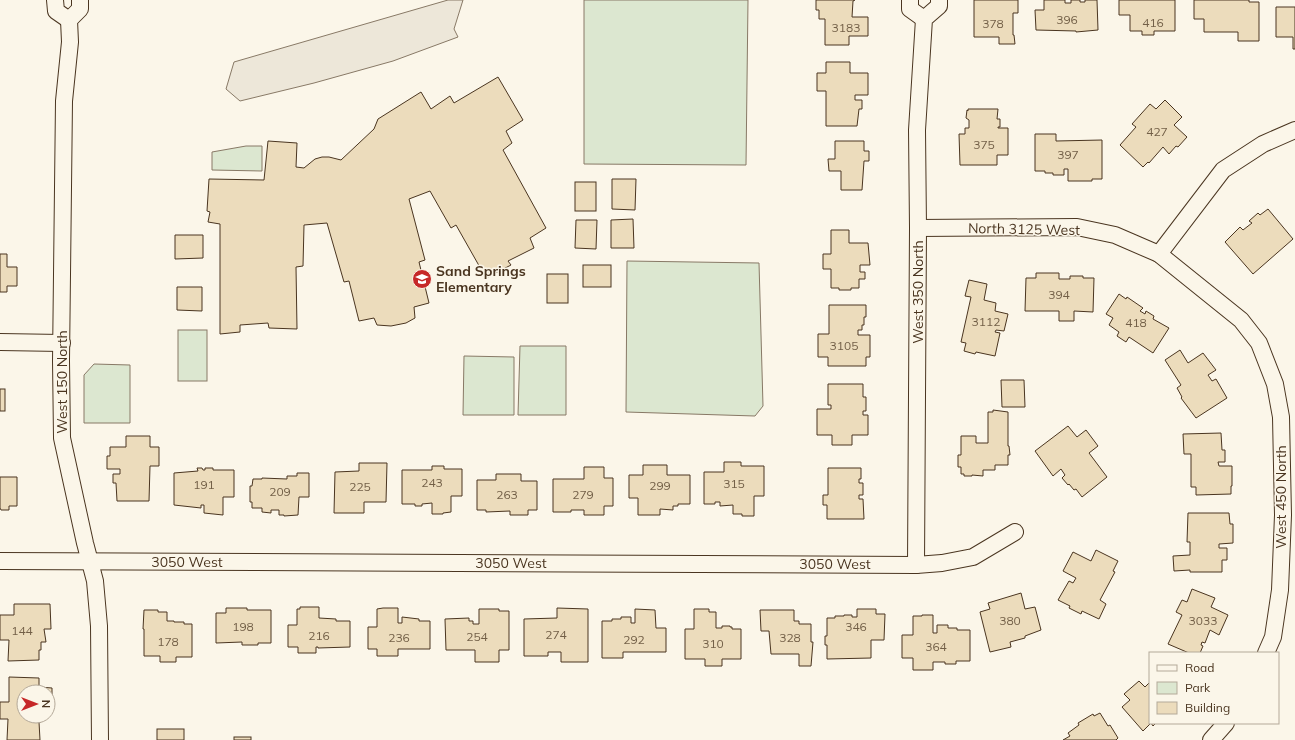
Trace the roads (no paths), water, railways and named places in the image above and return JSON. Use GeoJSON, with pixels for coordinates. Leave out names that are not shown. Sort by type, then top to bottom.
{"type":"FeatureCollection","features":[{"type":"Feature","properties":{"kind":"street"},"geometry":{"type":"LineString","coordinates":[[56,0],[56,11],[69,20],[80,9],[80,0]]}},
{"type":"Feature","properties":{"kind":"street"},"geometry":{"type":"LineString","coordinates":[[910,0],[910,9],[924,19],[939,6],[939,0]]}},
{"type":"Feature","properties":{"kind":"street","name":"West 350 North"},"geometry":{"type":"LineString","coordinates":[[916,565],[918,228],[917,130],[924,19]]}},
{"type":"Feature","properties":{"kind":"street","name":"West 150 North"},"geometry":{"type":"LineString","coordinates":[[69,20],[70,42],[64,101],[62,438],[89,561],[95,581],[99,626],[100,740]]}},
{"type":"Feature","properties":{"kind":"street"},"geometry":{"type":"LineString","coordinates":[[1159,254],[1222,170],[1263,144],[1295,130]]}},
{"type":"Feature","properties":{"kind":"street","name":"North 3125 West"},"geometry":{"type":"LineString","coordinates":[[918,228],[1077,227],[1115,235],[1159,254],[1241,320],[1259,342]]}},
{"type":"Feature","properties":{"kind":"street"},"geometry":{"type":"LineString","coordinates":[[0,342],[62,342]]}},
{"type":"Feature","properties":{"kind":"street","name":"West 450 North"},"geometry":{"type":"LineString","coordinates":[[1259,342],[1275,384],[1281,417],[1289,515],[1273,637],[1266,652]]}},
{"type":"Feature","properties":{"kind":"street","name":"3050 West"},"geometry":{"type":"LineString","coordinates":[[0,561],[916,565],[942,563],[973,557],[1015,532]]}},
{"type":"Feature","properties":{"kind":"street"},"geometry":{"type":"LineString","coordinates":[[1211,740],[1225,724]]}},
{"type":"Feature","properties":{"kind":"place","name":"Sand Springs Elementary"},"geometry":{"type":"Point","coordinates":[422,279]}}]}
